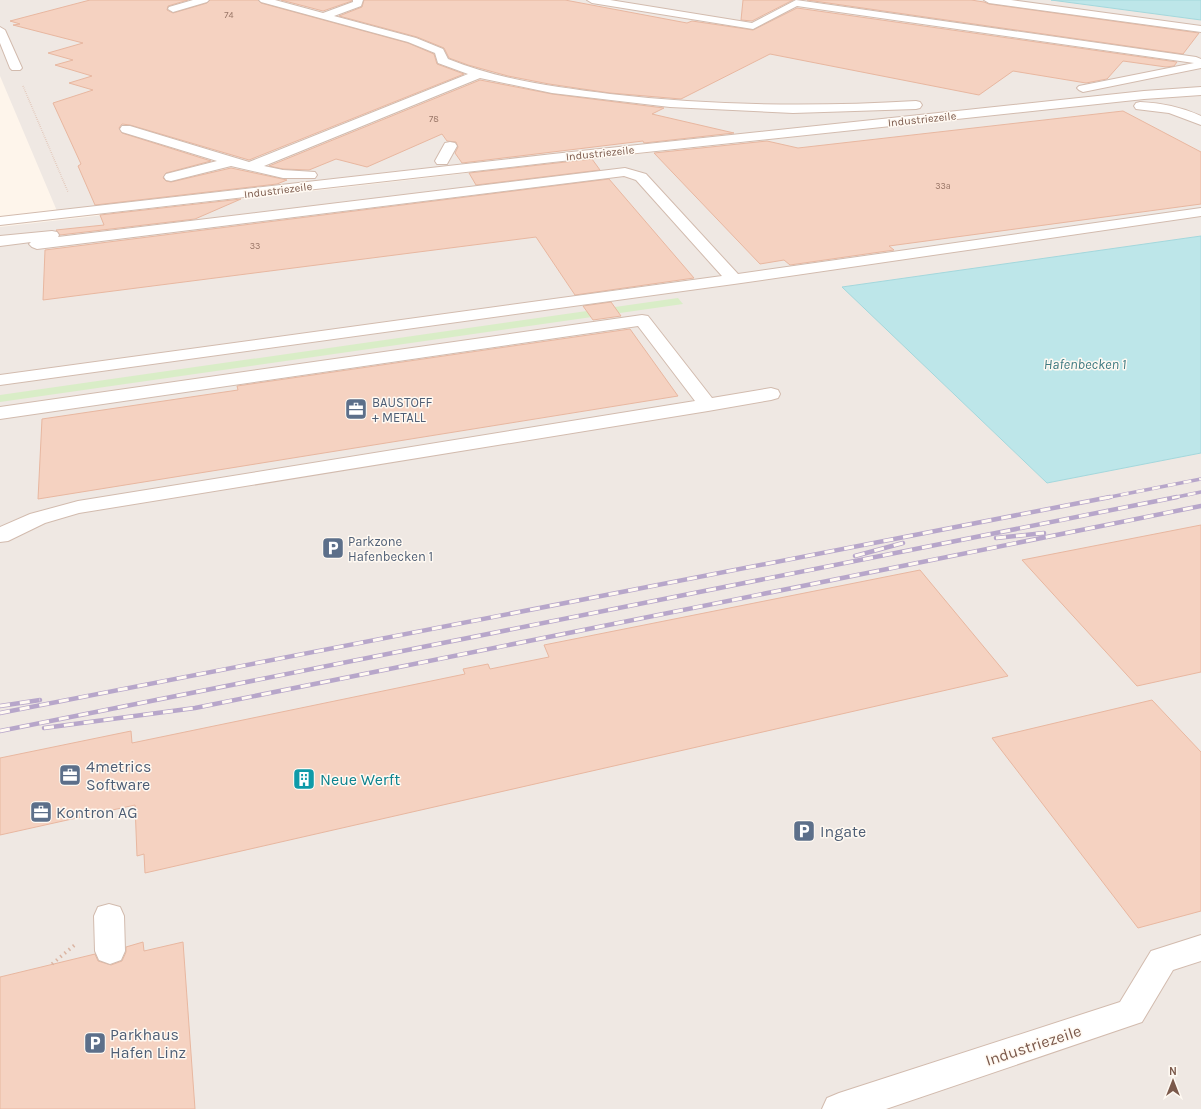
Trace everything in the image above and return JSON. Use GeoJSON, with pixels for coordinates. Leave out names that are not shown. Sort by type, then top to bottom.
{"type":"FeatureCollection","features":[{"type":"Feature","properties":{"kind":"street"},"geometry":{"type":"LineString","coordinates":[[174,9],[204,0]]}},
{"type":"Feature","properties":{"kind":"street"},"geometry":{"type":"LineString","coordinates":[[264,0],[426,45],[439,51],[442,61],[479,74],[577,93],[691,105],[761,109],[821,110],[930,104]]}},
{"type":"Feature","properties":{"kind":"street"},"geometry":{"type":"LineString","coordinates":[[323,16],[358,4],[358,0]]}},
{"type":"Feature","properties":{"kind":"street"},"geometry":{"type":"LineString","coordinates":[[592,0],[753,26],[799,1],[1201,61]]}},
{"type":"Feature","properties":{"kind":"street"},"geometry":{"type":"LineString","coordinates":[[989,0],[1201,29]]}},
{"type":"Feature","properties":{"kind":"street"},"geometry":{"type":"LineString","coordinates":[[0,30],[16,68]]}},
{"type":"Feature","properties":{"kind":"street"},"geometry":{"type":"LineString","coordinates":[[1069,90],[1201,65]]}},
{"type":"Feature","properties":{"kind":"street"},"geometry":{"type":"LineString","coordinates":[[250,167],[479,74]]}},
{"type":"Feature","properties":{"kind":"street","name":"Industriezeile"},"geometry":{"type":"LineString","coordinates":[[0,221],[75,213],[445,166],[1144,95],[1197,93]]}},
{"type":"Feature","properties":{"kind":"street"},"geometry":{"type":"LineString","coordinates":[[809,143],[1134,106],[1168,108],[1182,112],[1201,121]]}},
{"type":"Feature","properties":{"kind":"street"},"geometry":{"type":"LineString","coordinates":[[126,129],[250,167],[283,174],[307,175],[445,166],[450,146]]}},
{"type":"Feature","properties":{"kind":"street"},"geometry":{"type":"LineString","coordinates":[[171,177],[233,161]]}},
{"type":"Feature","properties":{"kind":"street"},"geometry":{"type":"LineString","coordinates":[[625,172],[626,168],[640,164]]}},
{"type":"Feature","properties":{"kind":"street"},"geometry":{"type":"LineString","coordinates":[[37,244],[625,172],[641,177],[734,279]]}},
{"type":"Feature","properties":{"kind":"street"},"geometry":{"type":"LineString","coordinates":[[0,380],[734,279],[1201,212]]}},
{"type":"Feature","properties":{"kind":"street"},"geometry":{"type":"LineString","coordinates":[[0,241],[55,235],[67,236],[72,240]]}},
{"type":"Feature","properties":{"kind":"street"},"geometry":{"type":"LineString","coordinates":[[0,413],[642,320],[708,404]]}},
{"type":"Feature","properties":{"kind":"street"},"geometry":{"type":"LineString","coordinates":[[0,536],[18,526],[45,516],[78,507],[771,394]]}},
{"type":"Feature","properties":{"kind":"street"},"geometry":{"type":"LineString","coordinates":[[109,916],[110,950]]}},
{"type":"Feature","properties":{"kind":"street","name":"Industriezeile"},"geometry":{"type":"LineString","coordinates":[[839,1109],[1131,1012],[1162,960],[1201,948]]}},
{"type":"Feature","properties":{"kind":"path"},"geometry":{"type":"LineString","coordinates":[[16,68],[73,203],[75,213]]}},
{"type":"Feature","properties":{"kind":"shaded area"},"geometry":{"type":"Polygon","coordinates":[[[0,0],[1051,0],[1201,20],[1201,87],[1129,93],[57,211],[0,76],[0,0]]]}},
{"type":"Feature","properties":{"kind":"shaded area"},"geometry":{"type":"Polygon","coordinates":[[[1201,94],[1201,236],[843,287],[1047,483],[1201,453],[1201,1109],[0,1109],[0,227],[452,175],[550,162],[593,159],[1131,100],[1201,94]]]}},
{"type":"Feature","properties":{"kind":"green space"},"geometry":{"type":"Polygon","coordinates":[[[678,298],[683,304],[0,402],[0,395],[678,298]]]}},
{"type":"Feature","properties":{"kind":"water"},"geometry":{"type":"Polygon","coordinates":[[[1051,0],[1201,0],[1201,20],[1051,0]]]}},
{"type":"Feature","properties":{"kind":"water","name":"Hafenbecken 1"},"geometry":{"type":"Polygon","coordinates":[[[1201,236],[1201,453],[1047,483],[842,287],[1201,236]]]}},
{"type":"Feature","properties":{"kind":"building"},"geometry":{"type":"Polygon","coordinates":[[[90,0],[188,0],[168,6],[167,10],[173,13],[207,3],[210,0],[258,0],[261,3],[408,43],[434,54],[437,64],[464,74],[249,160],[130,125],[122,124],[119,128],[122,133],[211,161],[166,173],[163,178],[166,181],[171,182],[231,168],[287,180],[277,184],[95,205],[78,166],[81,164],[53,103],[93,90],[69,83],[92,76],[55,65],[73,60],[48,53],[83,43],[13,25],[20,24],[10,21],[90,0]]]}},
{"type":"Feature","properties":{"kind":"building"},"geometry":{"type":"Polygon","coordinates":[[[281,0],[352,0],[352,1],[323,11],[281,0]]]}},
{"type":"Feature","properties":{"kind":"building"},"geometry":{"type":"Polygon","coordinates":[[[364,0],[565,0],[687,23],[692,21],[753,30],[797,8],[1177,62],[1174,66],[1166,67],[1123,61],[1107,79],[1086,83],[1013,71],[979,95],[770,54],[681,99],[610,93],[549,84],[508,76],[468,65],[449,58],[444,48],[417,37],[339,16],[362,7],[364,0]]]}},
{"type":"Feature","properties":{"kind":"building"},"geometry":{"type":"Polygon","coordinates":[[[743,0],[793,0],[752,21],[741,20],[743,0]]]}},
{"type":"Feature","properties":{"kind":"building"},"geometry":{"type":"Polygon","coordinates":[[[807,0],[971,0],[989,4],[1199,33],[1183,54],[807,0]]]}},
{"type":"Feature","properties":{"kind":"building"},"geometry":{"type":"Polygon","coordinates":[[[480,80],[552,94],[664,108],[652,114],[734,133],[644,143],[643,141],[462,163],[455,153],[458,147],[456,142],[447,141],[442,134],[367,167],[336,159],[309,170],[283,169],[269,166],[480,80]]]}},
{"type":"Feature","properties":{"kind":"building"},"geometry":{"type":"Polygon","coordinates":[[[1123,111],[1201,152],[1201,204],[889,246],[894,250],[790,265],[784,260],[760,264],[654,153],[767,141],[798,148],[1123,111]]]}},
{"type":"Feature","properties":{"kind":"building"},"geometry":{"type":"Polygon","coordinates":[[[592,159],[600,170],[476,185],[469,173],[592,159]]]}},
{"type":"Feature","properties":{"kind":"building"},"geometry":{"type":"Polygon","coordinates":[[[609,179],[694,278],[575,295],[536,237],[43,300],[45,250],[609,179]]]}},
{"type":"Feature","properties":{"kind":"building"},"geometry":{"type":"Polygon","coordinates":[[[241,199],[195,219],[60,235],[56,230],[104,225],[100,215],[241,199]]]}},
{"type":"Feature","properties":{"kind":"building"},"geometry":{"type":"Polygon","coordinates":[[[611,302],[621,316],[593,320],[583,306],[611,302]]]}},
{"type":"Feature","properties":{"kind":"building","name":"BAUSTOFF + METALL"},"geometry":{"type":"Polygon","coordinates":[[[630,329],[678,396],[38,499],[42,419],[238,390],[237,386],[630,329]]]}},
{"type":"Feature","properties":{"kind":"building"},"geometry":{"type":"Polygon","coordinates":[[[1201,525],[1201,672],[1137,686],[1022,560],[1201,525]]]}},
{"type":"Feature","properties":{"kind":"building"},"geometry":{"type":"Polygon","coordinates":[[[920,570],[1008,676],[145,873],[144,854],[137,856],[135,805],[0,835],[0,758],[131,731],[132,743],[465,674],[463,669],[488,664],[490,669],[549,657],[544,645],[920,570]]]}},
{"type":"Feature","properties":{"kind":"building"},"geometry":{"type":"Polygon","coordinates":[[[1152,700],[1201,752],[1201,911],[1138,928],[992,738],[1152,700]]]}},
{"type":"Feature","properties":{"kind":"building","name":"Parkhaus Hafen Linz"},"geometry":{"type":"Polygon","coordinates":[[[143,942],[144,951],[183,942],[195,1109],[0,1109],[0,977],[95,954],[98,961],[111,965],[122,961],[126,952],[126,947],[143,942]]]}},
{"type":"Feature","properties":{"kind":"railway"},"geometry":{"type":"LineString","coordinates":[[1105,498],[1201,479]]}},
{"type":"Feature","properties":{"kind":"railway"},"geometry":{"type":"LineString","coordinates":[[1173,498],[1201,492]]}},
{"type":"Feature","properties":{"kind":"railway"},"geometry":{"type":"LineString","coordinates":[[0,713],[1110,497]]}},
{"type":"Feature","properties":{"kind":"railway"},"geometry":{"type":"LineString","coordinates":[[1173,498],[1177,497]]}},
{"type":"Feature","properties":{"kind":"railway"},"geometry":{"type":"LineString","coordinates":[[0,731],[1173,498]]}},
{"type":"Feature","properties":{"kind":"railway"},"geometry":{"type":"LineString","coordinates":[[44,728],[195,708],[1201,506]]}},
{"type":"Feature","properties":{"kind":"railway"},"geometry":{"type":"LineString","coordinates":[[996,538],[1044,533]]}},
{"type":"Feature","properties":{"kind":"railway"},"geometry":{"type":"LineString","coordinates":[[855,556],[903,543]]}},
{"type":"Feature","properties":{"kind":"railway"},"geometry":{"type":"LineString","coordinates":[[0,706],[40,700]]}},
{"type":"Feature","properties":{"kind":"place","name":"BAUSTOFF + METALL"},"geometry":{"type":"Point","coordinates":[356,409]}},
{"type":"Feature","properties":{"kind":"place","name":"Parkzone Hafenbecken 1"},"geometry":{"type":"Point","coordinates":[333,548]}},
{"type":"Feature","properties":{"kind":"place","name":"4metrics Software"},"geometry":{"type":"Point","coordinates":[70,775]}},
{"type":"Feature","properties":{"kind":"place","name":"Neue Werft"},"geometry":{"type":"Point","coordinates":[304,779]}},
{"type":"Feature","properties":{"kind":"place","name":"Kontron AG"},"geometry":{"type":"Point","coordinates":[41,812]}},
{"type":"Feature","properties":{"kind":"place","name":"Ingate"},"geometry":{"type":"Point","coordinates":[804,831]}},
{"type":"Feature","properties":{"kind":"place","name":"Parkhaus Hafen Linz"},"geometry":{"type":"Point","coordinates":[95,1043]}}]}
